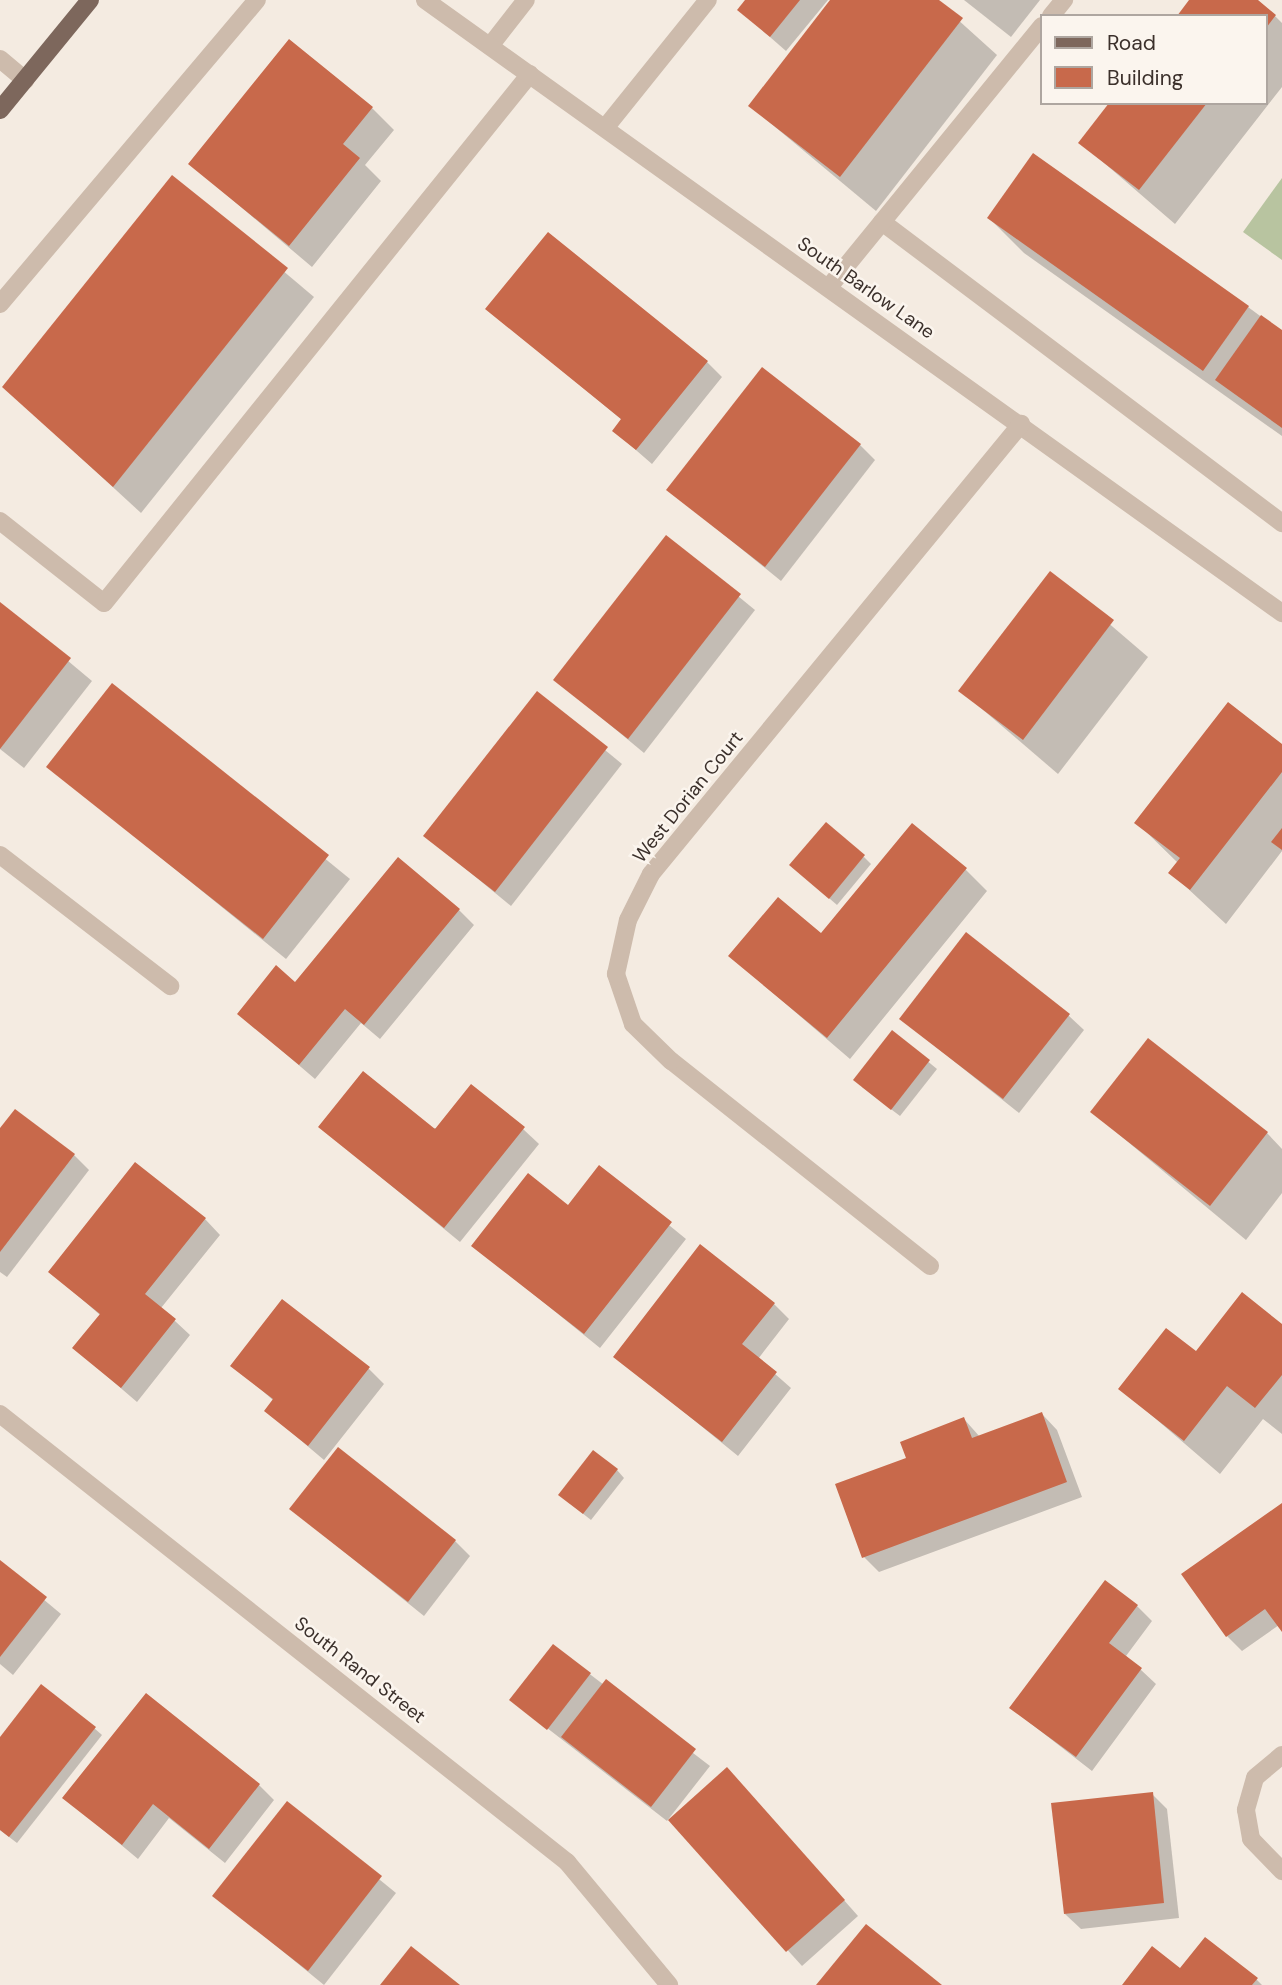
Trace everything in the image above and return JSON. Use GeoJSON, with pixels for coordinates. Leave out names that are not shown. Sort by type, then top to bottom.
{"type":"FeatureCollection","features":[{"type":"Feature","properties":{"kind":"main road"},"geometry":{"type":"LineString","coordinates":[[0,110],[90,0]]}},
{"type":"Feature","properties":{"kind":"street"},"geometry":{"type":"LineString","coordinates":[[0,304],[257,0]]}},
{"type":"Feature","properties":{"kind":"street","name":"South Barlow Lane"},"geometry":{"type":"LineString","coordinates":[[425,0],[1282,612]]}},
{"type":"Feature","properties":{"kind":"street"},"geometry":{"type":"LineString","coordinates":[[490,46],[526,0]]}},
{"type":"Feature","properties":{"kind":"street"},"geometry":{"type":"LineString","coordinates":[[605,128],[708,0]]}},
{"type":"Feature","properties":{"kind":"street"},"geometry":{"type":"LineString","coordinates":[[1053,14],[1064,0]]}},
{"type":"Feature","properties":{"kind":"street"},"geometry":{"type":"LineString","coordinates":[[829,288],[1040,28]]}},
{"type":"Feature","properties":{"kind":"street"},"geometry":{"type":"LineString","coordinates":[[0,59],[25,80]]}},
{"type":"Feature","properties":{"kind":"street"},"geometry":{"type":"LineString","coordinates":[[0,521],[104,603],[530,74]]}},
{"type":"Feature","properties":{"kind":"street"},"geometry":{"type":"LineString","coordinates":[[882,222],[1282,523]]}},
{"type":"Feature","properties":{"kind":"street","name":"West Dorian Court"},"geometry":{"type":"LineString","coordinates":[[930,1266],[671,1060],[634,1024],[616,974],[628,920],[651,874],[1021,424]]}},
{"type":"Feature","properties":{"kind":"street"},"geometry":{"type":"LineString","coordinates":[[0,855],[170,986]]}},
{"type":"Feature","properties":{"kind":"street","name":"South Rand Street"},"geometry":{"type":"LineString","coordinates":[[0,1414],[567,1862],[668,1985]]}},
{"type":"Feature","properties":{"kind":"street"},"geometry":{"type":"LineString","coordinates":[[1282,1755],[1255,1778],[1246,1810],[1251,1839],[1282,1871]]}},
{"type":"Feature","properties":{"kind":"green space"},"geometry":{"type":"Polygon","coordinates":[[[1282,178],[1282,260],[1243,232],[1282,178]]]}},
{"type":"Feature","properties":{"kind":"building"},"geometry":{"type":"Polygon","coordinates":[[[745,0],[800,0],[770,37],[737,10],[745,0]]]}},
{"type":"Feature","properties":{"kind":"building"},"geometry":{"type":"Polygon","coordinates":[[[830,0],[939,0],[963,18],[840,177],[748,106],[830,0]]]}},
{"type":"Feature","properties":{"kind":"building"},"geometry":{"type":"Polygon","coordinates":[[[1189,0],[1258,0],[1276,15],[1268,25],[1268,14],[1178,14],[1189,0]]]}},
{"type":"Feature","properties":{"kind":"building"},"geometry":{"type":"Polygon","coordinates":[[[289,39],[373,107],[343,144],[360,158],[289,246],[188,164],[289,39]]]}},
{"type":"Feature","properties":{"kind":"building"},"geometry":{"type":"Polygon","coordinates":[[[1107,105],[1205,105],[1139,190],[1078,143],[1107,105]]]}},
{"type":"Feature","properties":{"kind":"building"},"geometry":{"type":"Polygon","coordinates":[[[1033,153],[1249,306],[1203,371],[987,218],[1033,153]]]}},
{"type":"Feature","properties":{"kind":"building"},"geometry":{"type":"Polygon","coordinates":[[[172,175],[288,268],[113,487],[2,387],[172,175]]]}},
{"type":"Feature","properties":{"kind":"building"},"geometry":{"type":"Polygon","coordinates":[[[548,232],[708,361],[636,450],[612,431],[621,419],[485,309],[548,232]]]}},
{"type":"Feature","properties":{"kind":"building"},"geometry":{"type":"Polygon","coordinates":[[[1261,315],[1282,330],[1282,428],[1215,380],[1261,315]]]}},
{"type":"Feature","properties":{"kind":"building"},"geometry":{"type":"Polygon","coordinates":[[[762,367],[861,444],[765,567],[666,490],[762,367]]]}},
{"type":"Feature","properties":{"kind":"building"},"geometry":{"type":"Polygon","coordinates":[[[666,535],[741,594],[628,739],[553,680],[666,535]]]}},
{"type":"Feature","properties":{"kind":"building"},"geometry":{"type":"Polygon","coordinates":[[[1050,571],[1114,620],[1023,740],[958,691],[1050,571]]]}},
{"type":"Feature","properties":{"kind":"building"},"geometry":{"type":"Polygon","coordinates":[[[0,602],[71,658],[0,749],[0,602]]]}},
{"type":"Feature","properties":{"kind":"building"},"geometry":{"type":"Polygon","coordinates":[[[112,683],[329,855],[263,939],[46,767],[112,683]]]}},
{"type":"Feature","properties":{"kind":"building"},"geometry":{"type":"Polygon","coordinates":[[[537,691],[608,747],[495,892],[423,836],[537,691]]]}},
{"type":"Feature","properties":{"kind":"building"},"geometry":{"type":"Polygon","coordinates":[[[1228,702],[1282,744],[1282,772],[1190,890],[1168,873],[1180,858],[1134,823],[1228,702]]]}},
{"type":"Feature","properties":{"kind":"building"},"geometry":{"type":"Polygon","coordinates":[[[826,822],[865,855],[829,899],[789,865],[826,822]]]}},
{"type":"Feature","properties":{"kind":"building"},"geometry":{"type":"Polygon","coordinates":[[[912,823],[967,868],[827,1038],[728,956],[778,897],[821,933],[912,823]]]}},
{"type":"Feature","properties":{"kind":"building"},"geometry":{"type":"Polygon","coordinates":[[[1282,828],[1282,850],[1271,842],[1282,828]]]}},
{"type":"Feature","properties":{"kind":"building"},"geometry":{"type":"Polygon","coordinates":[[[398,857],[460,909],[364,1025],[345,1009],[299,1065],[237,1014],[276,965],[295,982],[398,857]]]}},
{"type":"Feature","properties":{"kind":"building"},"geometry":{"type":"Polygon","coordinates":[[[966,932],[1070,1014],[1003,1099],[899,1019],[966,932]]]}},
{"type":"Feature","properties":{"kind":"building"},"geometry":{"type":"Polygon","coordinates":[[[892,1030],[930,1060],[891,1110],[853,1080],[892,1030]]]}},
{"type":"Feature","properties":{"kind":"building"},"geometry":{"type":"Polygon","coordinates":[[[1148,1038],[1268,1132],[1210,1206],[1090,1112],[1148,1038]]]}},
{"type":"Feature","properties":{"kind":"building"},"geometry":{"type":"Polygon","coordinates":[[[363,1071],[435,1129],[471,1084],[525,1127],[444,1228],[318,1127],[363,1071]]]}},
{"type":"Feature","properties":{"kind":"building"},"geometry":{"type":"Polygon","coordinates":[[[15,1109],[75,1154],[0,1252],[0,1128],[15,1109]]]}},
{"type":"Feature","properties":{"kind":"building"},"geometry":{"type":"Polygon","coordinates":[[[135,1162],[206,1218],[145,1294],[176,1319],[121,1388],[72,1348],[100,1314],[48,1272],[135,1162]]]}},
{"type":"Feature","properties":{"kind":"building"},"geometry":{"type":"Polygon","coordinates":[[[599,1165],[672,1222],[584,1334],[471,1246],[528,1173],[568,1205],[599,1165]]]}},
{"type":"Feature","properties":{"kind":"building"},"geometry":{"type":"Polygon","coordinates":[[[700,1244],[775,1303],[742,1344],[777,1372],[722,1442],[613,1357],[700,1244]]]}},
{"type":"Feature","properties":{"kind":"building"},"geometry":{"type":"Polygon","coordinates":[[[1242,1292],[1282,1324],[1282,1375],[1255,1408],[1227,1386],[1184,1441],[1118,1389],[1166,1328],[1196,1351],[1242,1292]]]}},
{"type":"Feature","properties":{"kind":"building"},"geometry":{"type":"Polygon","coordinates":[[[282,1299],[370,1367],[308,1446],[264,1411],[273,1399],[230,1366],[282,1299]]]}},
{"type":"Feature","properties":{"kind":"building"},"geometry":{"type":"Polygon","coordinates":[[[1042,1412],[1067,1482],[862,1558],[835,1484],[906,1458],[900,1442],[964,1417],[972,1438],[1042,1412]]]}},
{"type":"Feature","properties":{"kind":"building"},"geometry":{"type":"Polygon","coordinates":[[[338,1447],[456,1540],[408,1602],[289,1509],[338,1447]]]}},
{"type":"Feature","properties":{"kind":"building"},"geometry":{"type":"Polygon","coordinates":[[[593,1450],[618,1469],[583,1514],[558,1495],[593,1450]]]}},
{"type":"Feature","properties":{"kind":"building"},"geometry":{"type":"Polygon","coordinates":[[[1282,1503],[1282,1632],[1265,1609],[1226,1637],[1181,1574],[1282,1503]]]}},
{"type":"Feature","properties":{"kind":"building"},"geometry":{"type":"Polygon","coordinates":[[[0,1560],[47,1597],[0,1657],[0,1560]]]}},
{"type":"Feature","properties":{"kind":"building"},"geometry":{"type":"Polygon","coordinates":[[[1105,1580],[1138,1605],[1109,1643],[1142,1668],[1076,1757],[1009,1708],[1105,1580]]]}},
{"type":"Feature","properties":{"kind":"building"},"geometry":{"type":"Polygon","coordinates":[[[553,1644],[591,1673],[547,1730],[509,1700],[553,1644]]]}},
{"type":"Feature","properties":{"kind":"building"},"geometry":{"type":"Polygon","coordinates":[[[606,1679],[696,1749],[651,1807],[561,1737],[606,1679]]]}},
{"type":"Feature","properties":{"kind":"building"},"geometry":{"type":"Polygon","coordinates":[[[41,1684],[96,1727],[9,1837],[0,1830],[0,1737],[41,1684]]]}},
{"type":"Feature","properties":{"kind":"building"},"geometry":{"type":"Polygon","coordinates":[[[146,1693],[260,1784],[209,1849],[153,1804],[122,1845],[62,1798],[146,1693]]]}},
{"type":"Feature","properties":{"kind":"building"},"geometry":{"type":"Polygon","coordinates":[[[727,1767],[845,1900],[786,1952],[668,1820],[727,1767]]]}},
{"type":"Feature","properties":{"kind":"building"},"geometry":{"type":"Polygon","coordinates":[[[1153,1792],[1164,1903],[1064,1914],[1051,1803],[1153,1792]]]}},
{"type":"Feature","properties":{"kind":"building"},"geometry":{"type":"Polygon","coordinates":[[[287,1801],[382,1876],[308,1971],[212,1896],[287,1801]]]}},
{"type":"Feature","properties":{"kind":"building"},"geometry":{"type":"Polygon","coordinates":[[[866,1924],[942,1985],[816,1985],[866,1924]]]}},
{"type":"Feature","properties":{"kind":"building"},"geometry":{"type":"Polygon","coordinates":[[[1205,1937],[1258,1978],[1252,1985],[1122,1985],[1152,1946],[1180,1968],[1205,1937]]]}},
{"type":"Feature","properties":{"kind":"building"},"geometry":{"type":"Polygon","coordinates":[[[411,1946],[460,1985],[380,1985],[411,1946]]]}}]}
